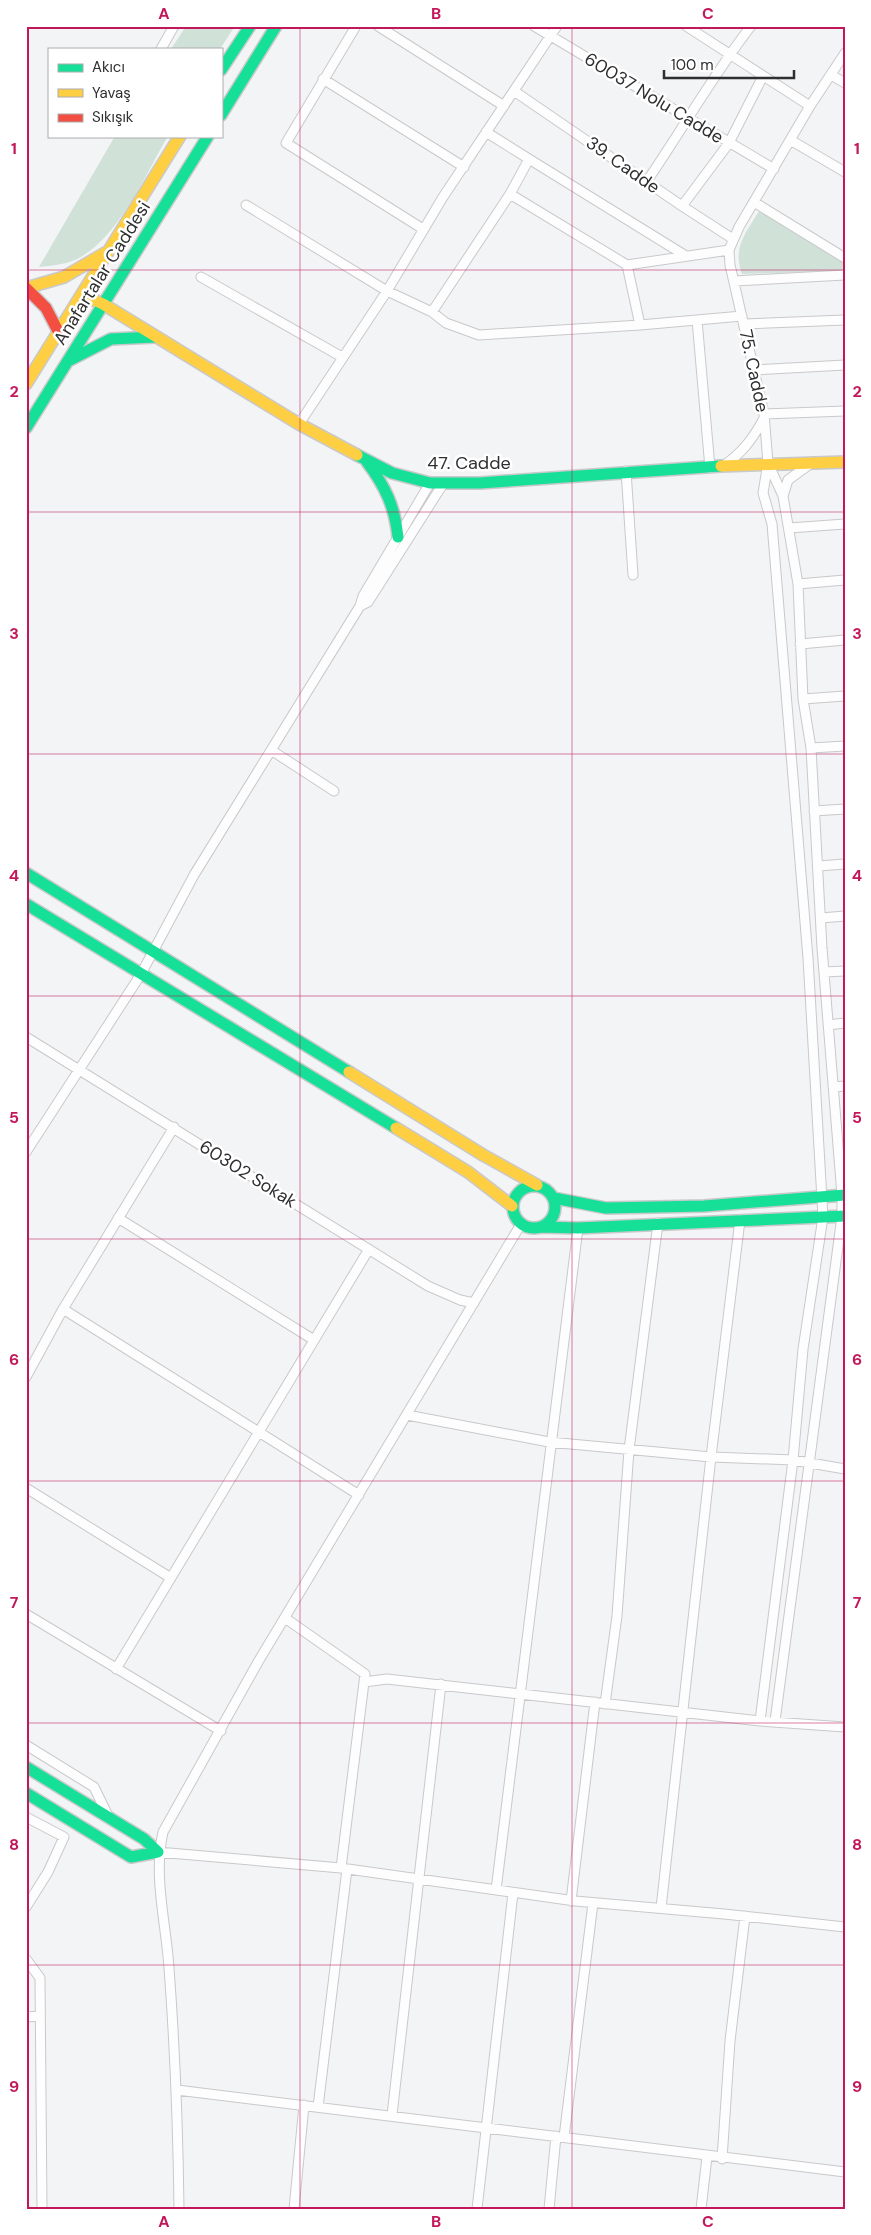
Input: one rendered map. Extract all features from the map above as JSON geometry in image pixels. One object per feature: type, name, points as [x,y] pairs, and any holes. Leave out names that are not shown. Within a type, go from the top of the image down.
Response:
[{"type":"main road","points":[[222,68],[250,26]]},
{"type":"main road","points":[[222,113],[276,26]]},
{"type":"main road","name":"Anafartalar Caddesi","points":[[26,384],[179,138]]},
{"type":"main road","name":"Anafartalar Caddesi","points":[[26,428],[207,138]]},
{"type":"main road","points":[[26,288],[64,277],[107,252]]},
{"type":"main road","points":[[26,288],[54,317],[59,333]]},
{"type":"main road","name":"47. Cadde","points":[[82,294],[103,304],[299,424],[392,473],[430,484],[480,483],[626,471],[768,463],[810,464],[845,462]]},
{"type":"main road","points":[[67,362],[111,339],[155,337]]},
{"type":"main road","points":[[364,458],[388,490],[397,513],[398,537]]},
{"type":"main road","points":[[26,873],[482,1154],[550,1192],[554,1198],[555,1213],[552,1219],[541,1227]]},
{"type":"main road","points":[[26,904],[468,1172],[512,1206]]},
{"type":"main road","points":[[537,1185],[523,1188],[514,1199],[512,1206],[516,1219],[527,1227],[578,1228],[844,1216]]},
{"type":"main road","points":[[554,1198],[606,1208],[704,1206],[844,1195]]},
{"type":"main road","points":[[26,1767],[144,1839],[158,1852]]},
{"type":"main road","points":[[26,1793],[131,1857],[158,1852]]},
{"type":"street","points":[[162,48],[174,26]]},
{"type":"street","points":[[356,26],[286,143],[423,229]]},
{"type":"street","points":[[378,26],[504,106]]},
{"type":"street","name":"60037 Nolu Cadde","points":[[534,26],[774,169]]},
{"type":"street","points":[[299,424],[387,291],[423,229],[556,26]]},
{"type":"street","points":[[686,26],[810,106]]},
{"type":"street","points":[[647,180],[689,120],[729,54],[751,26]]},
{"type":"street","points":[[510,194],[627,264],[730,250],[733,239],[792,141],[810,106],[845,53]]},
{"type":"street","points":[[832,75],[845,83]]},
{"type":"street","points":[[682,206],[728,143],[763,76]]},
{"type":"street","points":[[323,79],[464,167]]},
{"type":"street","name":"39. Cadde","points":[[514,91],[733,239]]},
{"type":"street","points":[[486,132],[686,256]]},
{"type":"street","points":[[792,141],[845,172]]},
{"type":"street","points":[[432,312],[510,194],[529,159]]},
{"type":"street","points":[[754,202],[845,258]]},
{"type":"street","points":[[246,205],[387,291],[432,312],[446,323],[479,335],[697,320],[845,320]]},
{"type":"street","name":"75. Cadde","points":[[730,250],[734,281],[764,416],[768,463]]},
{"type":"street","points":[[627,264],[640,325]]},
{"type":"street","points":[[734,281],[845,275]]},
{"type":"street","points":[[201,277],[342,357]]},
{"type":"street","points":[[697,320],[716,467],[735,458],[753,440],[764,416],[845,410]]},
{"type":"street","points":[[754,370],[845,365]]},
{"type":"street","points":[[768,463],[783,496],[798,584],[803,699],[810,748],[828,1025],[844,1195],[844,1216],[775,1721]]},
{"type":"street","points":[[760,1721],[793,1460],[804,1349],[822,1217],[802,891],[772,524],[764,493],[768,463]]},
{"type":"street","points":[[783,496],[788,480],[810,464]]},
{"type":"street","points":[[626,471],[632,575]]},
{"type":"street","points":[[26,1152],[141,974],[194,876],[360,606],[362,596],[430,484]]},
{"type":"street","points":[[360,606],[368,602],[443,484]]},
{"type":"street","points":[[789,528],[845,524]]},
{"type":"street","points":[[798,584],[845,580]]},
{"type":"street","points":[[800,644],[845,640]]},
{"type":"street","points":[[803,699],[845,696]]},
{"type":"street","points":[[810,748],[845,746]]},
{"type":"street","points":[[271,750],[334,791]]},
{"type":"street","points":[[814,811],[845,809]]},
{"type":"street","points":[[818,866],[845,864]]},
{"type":"street","points":[[821,918],[845,916]]},
{"type":"street","points":[[824,972],[845,971]]},
{"type":"street","points":[[828,1025],[845,1023]]},
{"type":"street","name":"60302 Sokak","points":[[26,1037],[428,1286],[460,1300],[474,1303]]},
{"type":"street","points":[[833,1087],[845,1086]]},
{"type":"street","points":[[26,1376],[63,1309],[174,1128]]},
{"type":"street","points":[[118,1218],[314,1340]]},
{"type":"street","points":[[661,1908],[711,1457],[740,1220]]},
{"type":"street","points":[[605,1704],[617,1616],[629,1450],[658,1223]]},
{"type":"street","points":[[179,2209],[177,2090],[168,1947],[160,1891],[158,1852],[163,1832],[285,1618],[521,1224]]},
{"type":"street","points":[[496,1890],[578,1228]]},
{"type":"street","points":[[116,1669],[370,1249]]},
{"type":"street","points":[[63,1309],[359,1495]]},
{"type":"street","points":[[408,1415],[550,1442],[711,1457],[793,1460],[845,1470]]},
{"type":"street","points":[[26,1488],[171,1578]]},
{"type":"street","points":[[26,1614],[220,1731]]},
{"type":"street","points":[[285,1618],[364,1674],[318,2107]]},
{"type":"street","points":[[364,1682],[387,1679],[442,1684],[760,1721],[845,1727]]},
{"type":"street","points":[[392,2115],[442,1684]]},
{"type":"street","points":[[571,1901],[595,1702]]},
{"type":"street","points":[[26,1745],[94,1786],[109,1818]]},
{"type":"street","points":[[26,1817],[64,1837],[48,1872],[26,1908]]},
{"type":"street","points":[[158,1852],[344,1868],[571,1901],[661,1908],[845,1927]]},
{"type":"street","points":[[477,2209],[514,1892]]},
{"type":"street","points":[[549,2209],[592,1903]]},
{"type":"street","points":[[722,2159],[730,2041],[745,1916]]},
{"type":"street","points":[[26,1959],[40,1978],[42,2209]]},
{"type":"street","points":[[26,2017],[40,2016]]},
{"type":"street","points":[[177,2090],[487,2127],[722,2159],[845,2172]]},
{"type":"street","points":[[294,2209],[304,2105]]},
{"type":"street","points":[[701,2209],[708,2157]]},
{"type":"shaded area","points":[[186,26],[235,26],[221,48],[172,48]]},
{"type":"shaded area","points":[[114,138],[167,138],[126,210],[99,244],[83,256],[66,263],[39,267]]},
{"type":"shaded area","points":[[759,211],[845,262],[845,271],[742,274],[739,264],[740,248],[745,233]]},
{"type":"traffic: fast","points":[[222,68],[250,26]]},
{"type":"traffic: fast","points":[[222,113],[276,26]]},
{"type":"traffic: fast","points":[[26,428],[207,138]]},
{"type":"traffic: fast","points":[[68,361],[111,339],[155,337]]},
{"type":"traffic: fast","points":[[357,455],[392,473],[430,483],[480,483],[721,466]]},
{"type":"traffic: fast","points":[[367,462],[379,480],[392,506],[398,537]]},
{"type":"traffic: fast","points":[[26,873],[349,1072]]},
{"type":"traffic: fast","points":[[26,904],[396,1128]]},
{"type":"traffic: fast","points":[[538,1186],[546,1189],[552,1195],[555,1207],[552,1219],[546,1225],[530,1228],[522,1225],[516,1219],[513,1203],[516,1195],[522,1189],[538,1186]]},
{"type":"traffic: fast","points":[[554,1198],[606,1208],[704,1206],[845,1195]]},
{"type":"traffic: fast","points":[[541,1227],[578,1228],[845,1216]]},
{"type":"traffic: fast","points":[[26,1767],[144,1839],[158,1852]]},
{"type":"traffic: fast","points":[[26,1793],[131,1857],[158,1852]]},
{"type":"traffic: slow","points":[[26,384],[179,138]]},
{"type":"traffic: slow","points":[[26,288],[64,277],[105,253]]},
{"type":"traffic: slow","points":[[82,295],[103,304],[299,424],[357,455]]},
{"type":"traffic: slow","points":[[721,466],[845,462]]},
{"type":"traffic: slow","points":[[349,1072],[483,1155],[537,1185]]},
{"type":"traffic: slow","points":[[396,1128],[468,1172],[512,1206]]},
{"type":"traffic: jam","points":[[26,288],[46,308],[59,333]]}]
